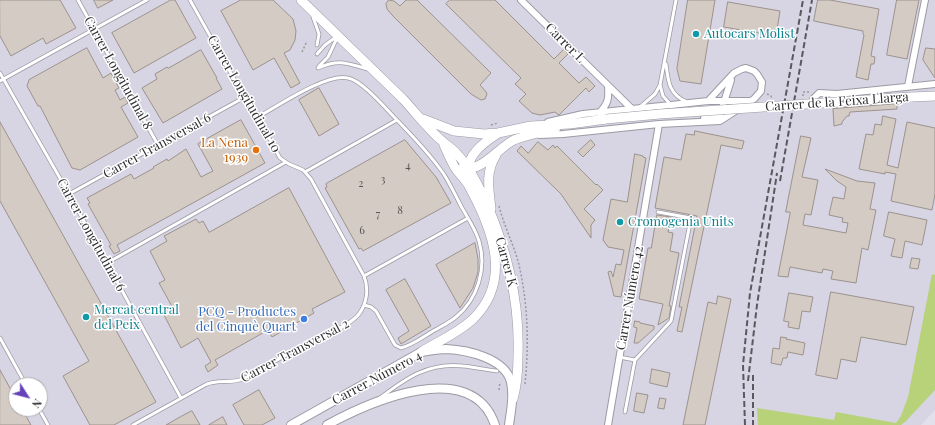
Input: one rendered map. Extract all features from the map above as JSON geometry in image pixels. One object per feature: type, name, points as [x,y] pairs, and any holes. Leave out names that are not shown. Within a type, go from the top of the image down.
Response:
[{"type":"main road","name":"Carrer K","points":[[301,0],[372,69],[442,141],[456,152],[497,217],[516,306],[519,336],[516,388],[513,399]]},
{"type":"main road","name":"Carrer de la Feixa Llarga","points":[[467,169],[477,167],[484,163],[501,148],[514,140],[603,116],[660,114],[935,96]]},
{"type":"main road","name":"Carrer de la Feixa Llarga","points":[[421,118],[454,131],[477,134],[498,133],[531,126],[570,124]]},
{"type":"main road","name":"Carrer de la Feixa Llarga","points":[[468,185],[467,169],[475,152],[479,147],[498,133]]},
{"type":"main road","name":"Carrer K","points":[[421,352],[473,320],[487,299],[494,281],[496,265],[495,250],[484,219],[468,185],[455,168],[442,141]]},
{"type":"main road","points":[[497,217],[488,185],[489,170],[493,160],[501,148]]},
{"type":"main road","points":[[450,156],[467,169]]},
{"type":"street","name":"Carrer L","points":[[521,0],[608,86],[634,109]]},
{"type":"street","points":[[908,86],[925,0]]},
{"type":"street","name":"Carrer de la Feixa Llarga","points":[[532,135],[563,134],[659,124],[720,121],[754,99],[761,91],[762,82],[754,71],[746,68],[738,71],[734,73],[731,79],[720,115],[708,118],[669,120],[659,124]]},
{"type":"street","points":[[708,101],[734,73]]},
{"type":"street","name":"Carrer de la Feixa Llarga","points":[[837,94],[935,84]]},
{"type":"street","points":[[603,116],[609,95],[608,86]]},
{"type":"street","name":"Carrer de la Feixa Llarga","points":[[531,126],[583,114],[603,116],[634,109],[708,101],[750,101]]},
{"type":"street","name":"Carrer Número 42","points":[[608,425],[659,124]]},
{"type":"street","name":"Carrer Número 4","points":[[291,425],[421,352],[446,349],[457,350],[490,359],[502,367],[509,377],[513,399],[509,425]]},
{"type":"street","name":"Carrer Número 4","points":[[327,425],[374,402],[421,390],[456,390],[470,394],[483,403],[492,416],[495,425]]},
{"type":"lane","name":"Carrer Longitudinal 8","points":[[78,0],[158,145]]},
{"type":"lane","points":[[2,80],[148,0]]},
{"type":"lane","name":"Carrer Longitudinal 10","points":[[190,0],[278,154],[286,162],[305,172],[311,179],[364,276],[367,291],[364,305]]},
{"type":"lane","points":[[634,109],[655,94],[660,85],[666,60],[676,0]]},
{"type":"lane","points":[[311,10],[318,28],[317,46]]},
{"type":"lane","points":[[317,54],[325,44],[338,36]]},
{"type":"lane","points":[[338,36],[328,57],[318,68],[330,63],[342,62],[372,69]]},
{"type":"lane","points":[[666,60],[667,76],[676,96],[691,103]]},
{"type":"lane","name":"Carrer Longitudinal 6","points":[[0,73],[2,80],[69,194],[181,398]]},
{"type":"lane","points":[[258,117],[317,84],[331,79],[343,78],[353,80],[363,87],[397,120],[439,167],[446,178],[476,232],[479,242],[482,262],[481,274],[475,294],[455,318],[401,348],[395,345],[376,311],[371,307],[364,305]]},
{"type":"lane","points":[[660,85],[663,96],[671,105]]},
{"type":"lane","name":"Carrer Transversal 6","points":[[69,194],[245,97]]},
{"type":"lane","points":[[305,172],[397,120]]},
{"type":"lane","points":[[107,263],[286,162]]},
{"type":"lane","points":[[625,412],[635,360],[671,321],[691,218],[658,212]]},
{"type":"lane","points":[[364,276],[468,218]]},
{"type":"lane","name":"Carrer Transversal 2","points":[[133,425],[210,382],[233,382],[244,380],[310,342],[324,337],[353,320],[359,314],[364,305]]},
{"type":"lane","points":[[0,340],[21,377]]},
{"type":"lane","points":[[620,357],[635,360]]},
{"type":"lane","points":[[374,402],[403,380],[427,370],[453,366],[497,371]]},
{"type":"path","points":[[302,52],[307,41]]},
{"type":"path","points":[[803,92],[804,98]]},
{"type":"path","points":[[497,217],[498,201]]},
{"type":"path","points":[[499,390],[500,382]]},
{"type":"shaded area","points":[[0,0],[935,0],[935,410],[921,425],[0,425]]},
{"type":"green space","points":[[932,274],[935,275],[935,390],[906,421],[901,425],[758,425],[757,408],[834,420],[836,412],[896,423],[901,416],[908,397]]},
{"type":"building","points":[[0,0],[60,0],[76,28],[46,44],[43,38],[11,56],[0,36]]},
{"type":"building","points":[[94,0],[113,0],[98,8]]},
{"type":"building","points":[[171,0],[175,0],[196,38],[134,73],[112,33]]},
{"type":"building","points":[[241,0],[273,0],[293,19],[296,31],[295,40],[290,50],[284,53],[300,83],[291,88],[274,58],[253,70],[221,11]]},
{"type":"building","points":[[389,0],[394,1],[400,6],[406,0],[417,0],[491,73],[480,85],[487,94],[485,99],[481,100],[471,94],[392,15],[387,9],[386,4]]},
{"type":"building","points":[[450,0],[495,0],[554,59],[564,49],[568,54],[559,63],[579,83],[586,77],[595,86],[589,92],[586,88],[559,115],[555,112],[540,115],[532,113],[519,101],[526,94],[515,84],[521,78],[446,4]]},
{"type":"building","name":"Autocars Molist","points":[[688,0],[715,0],[701,84],[680,81],[677,69]]},
{"type":"building","points":[[818,0],[830,0],[879,9],[871,56],[875,57],[874,64],[871,64],[868,80],[856,77],[864,35],[863,31],[814,21]]},
{"type":"building","points":[[897,0],[919,0],[907,59],[887,55]]},
{"type":"building","points":[[728,2],[780,11],[776,36],[724,27]]},
{"type":"building","points":[[87,48],[103,78],[111,73],[119,88],[115,90],[120,100],[125,97],[128,103],[121,107],[138,137],[80,170],[72,168],[40,106],[38,106],[27,86],[29,80]]},
{"type":"building","points":[[926,48],[935,49],[935,78],[923,60]]},
{"type":"building","points":[[201,50],[222,89],[163,123],[142,88],[157,79],[155,74]]},
{"type":"building","points":[[319,88],[339,124],[319,136],[299,100]]},
{"type":"building","points":[[897,104],[897,109],[850,112],[849,116],[847,116],[842,124],[834,126],[833,109]]},
{"type":"building","points":[[883,116],[896,119],[887,165],[898,168],[907,122],[935,128],[935,194],[932,210],[891,201],[896,174],[885,172],[885,174],[859,169],[866,134],[873,135],[875,124],[881,125]]},
{"type":"building","points":[[241,120],[265,163],[117,245],[120,251],[114,254],[109,246],[111,245],[88,204],[90,203],[87,198],[131,174],[134,179],[167,159],[168,161],[186,149],[201,177],[213,171],[198,144]]},
{"type":"building","name":"Mercat central del Peix","points":[[0,122],[156,402],[114,425],[90,425],[63,376],[89,361],[0,201]]},
{"type":"building","points":[[695,131],[744,141],[742,149],[721,145],[682,332],[677,331],[682,307],[679,307],[697,216],[655,208],[664,157],[681,160],[686,134],[694,135]]},
{"type":"building","points":[[801,136],[811,138],[802,177],[818,180],[811,215],[805,214],[803,225],[846,233],[848,223],[842,222],[843,218],[829,215],[833,197],[844,199],[846,187],[837,181],[825,169],[857,181],[875,183],[870,209],[876,210],[868,250],[862,248],[856,283],[831,279],[833,271],[823,269],[822,273],[790,267],[788,277],[778,276],[790,214],[790,212],[786,212]]},
{"type":"building","points":[[405,140],[436,177],[451,203],[363,251],[361,248],[359,249],[325,188],[327,187],[326,184]]},
{"type":"building","points":[[591,140],[595,145],[583,157],[578,152]]},
{"type":"building","points":[[538,142],[548,150],[553,145],[555,148],[557,146],[596,185],[597,184],[603,190],[584,209],[595,220],[591,225],[591,238],[561,194],[517,151],[521,146],[528,153]]},
{"type":"building","name":"Cromogenia Units","points":[[635,154],[646,158],[621,297],[614,296],[608,272],[611,271],[613,277],[616,264],[621,265],[624,250],[608,247],[603,240],[611,199],[627,202]]},
{"type":"building","points":[[289,188],[345,292],[312,309],[314,313],[272,337],[268,330],[215,360],[218,365],[208,372],[205,366],[211,362],[198,338],[181,348],[164,315],[174,310],[159,283],[165,280],[150,251],[167,241],[164,236],[196,219],[199,223],[203,221],[209,232]]},
{"type":"building","points":[[889,212],[927,220],[922,245],[905,241],[902,258],[891,256],[895,239],[884,236]]},
{"type":"building","points":[[657,215],[671,217],[668,232],[673,233],[670,251],[679,253],[669,306],[671,306],[669,318],[658,325],[663,304],[639,299],[648,248],[651,248]]},
{"type":"building","points":[[475,243],[478,259],[478,272],[473,288],[460,308],[436,265]]},
{"type":"building","points":[[912,258],[920,259],[918,269],[910,268]]},
{"type":"building","points":[[405,279],[431,326],[401,344],[398,338],[409,331],[386,290]]},
{"type":"building","points":[[831,292],[914,307],[906,345],[861,337],[856,362],[841,359],[837,379],[816,375]]},
{"type":"building","points":[[789,293],[813,297],[810,312],[802,311],[799,329],[788,327],[789,322],[784,321]]},
{"type":"building","points":[[718,296],[731,299],[705,425],[683,425],[708,302],[716,304]]},
{"type":"building","points":[[635,321],[654,326],[654,329],[638,343],[634,343],[637,328],[634,327]]},
{"type":"building","points":[[781,337],[805,343],[803,355],[788,352],[787,358],[783,358],[781,365],[771,363],[773,348],[779,349]]},
{"type":"building","points":[[652,369],[670,373],[667,387],[650,383]]},
{"type":"building","points":[[0,370],[8,384],[8,417],[26,417],[31,425],[0,425]]},
{"type":"building","points":[[259,390],[275,418],[262,425],[244,425],[233,405]]},
{"type":"building","points":[[637,393],[648,395],[644,413],[634,411]]},
{"type":"building","points":[[660,398],[666,399],[664,409],[658,408]]},
{"type":"building","points":[[192,411],[200,425],[166,425],[180,417]]},
{"type":"building","points":[[223,417],[227,425],[209,425]]},
{"type":"railway","points":[[745,425],[743,365],[750,293],[803,0]]},
{"type":"railway","points":[[780,181],[812,0]]},
{"type":"railway","points":[[748,381],[757,305],[777,173]]},
{"type":"railway","points":[[753,375],[753,425]]},
{"type":"place","name":"Autocars Molist","points":[[696,34]]},
{"type":"place","name":"La Nena 1939","points":[[256,150]]},
{"type":"place","name":"Cromogenia Units","points":[[620,222]]},
{"type":"place","name":"Mercat central del Peix","points":[[86,317]]},
{"type":"place","name":"PCQ - Productes del Cinquè Quart","points":[[304,319]]}]
